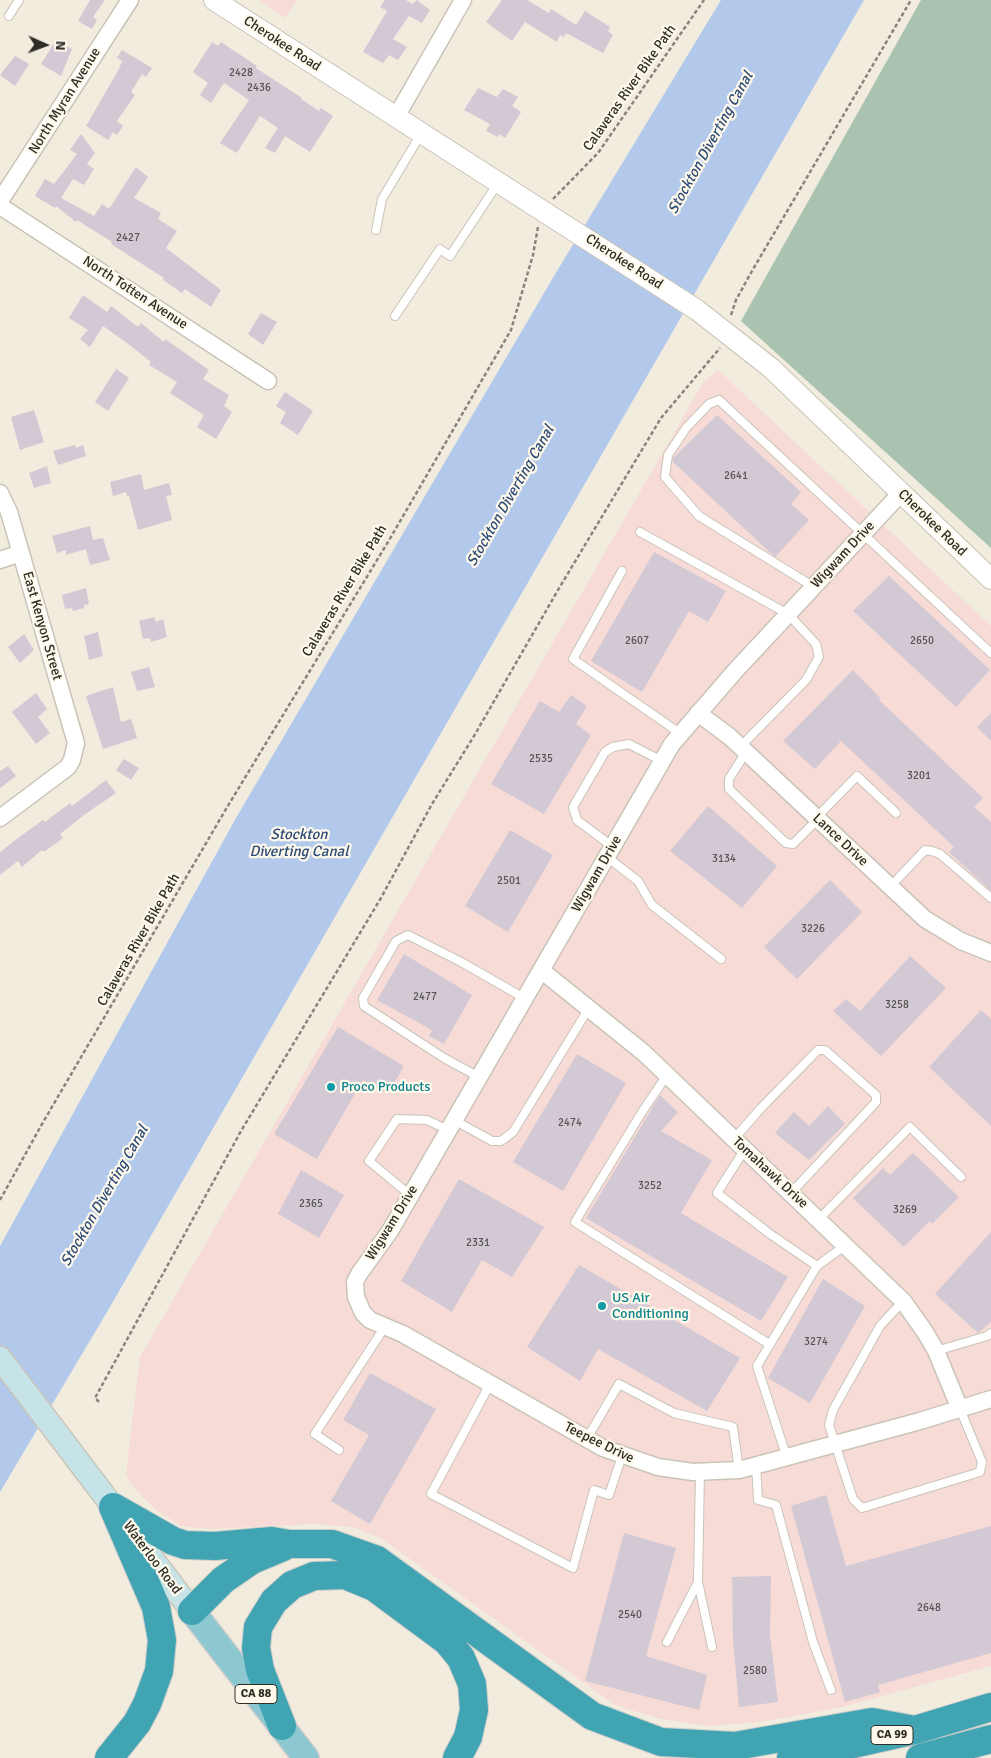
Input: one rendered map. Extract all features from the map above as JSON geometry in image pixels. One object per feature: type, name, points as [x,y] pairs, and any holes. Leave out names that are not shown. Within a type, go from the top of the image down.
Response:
[{"type":"highway","points":[[113,1507],[172,1540],[185,1545],[215,1546],[272,1541],[289,1544],[332,1544],[378,1560],[592,1716],[661,1742],[735,1746],[872,1722],[915,1730]]},
{"type":"highway","points":[[109,1758],[137,1723],[147,1704],[159,1671],[162,1640],[156,1607],[113,1507]]},
{"type":"highway","points":[[192,1610],[223,1580],[252,1560],[289,1544]]},
{"type":"highway","points":[[282,1726],[260,1670],[256,1648],[258,1627],[274,1601],[292,1585],[314,1576],[345,1575],[374,1587],[447,1641],[461,1658],[472,1684],[474,1710],[468,1738],[457,1758]]},
{"type":"highway","name":"CA 99","points":[[791,1758],[915,1730],[991,1707]]},
{"type":"highway","points":[[930,1756],[991,1739]]},
{"type":"main road","name":"Waterloo Road","points":[[0,1358],[306,1758]]},
{"type":"street","name":"North Myran Avenue","points":[[0,201],[130,0]]},
{"type":"street","name":"Cherokee Road","points":[[214,0],[421,134],[586,237],[697,310],[732,336],[771,368],[991,579]]},
{"type":"street","points":[[396,117],[463,0]]},
{"type":"street","name":"North Totten Avenue","points":[[0,206],[268,381]]},
{"type":"street","name":"East Kenyon Street","points":[[0,493],[9,512],[76,743],[72,760],[60,774],[0,818]]},
{"type":"street","name":"Wigwam Drive","points":[[356,1297],[355,1282],[359,1274],[375,1253],[410,1195],[662,761],[698,713],[901,493]]},
{"type":"street","points":[[0,560],[21,553]]},
{"type":"street","name":"Lance Drive","points":[[698,713],[743,750],[925,919],[961,941],[991,953]]},
{"type":"street","name":"Tomahawk Drive","points":[[540,970],[621,1033],[819,1219],[903,1301],[936,1351],[960,1409]]},
{"type":"street","name":"Teepee Drive","points":[[356,1297],[363,1313],[370,1320],[386,1326],[586,1440],[622,1456],[658,1467],[700,1472],[739,1470],[837,1444],[991,1399]]},
{"type":"lane","points":[[9,16],[19,0]]},
{"type":"lane","points":[[376,230],[382,199],[421,134]]},
{"type":"lane","points":[[395,316],[440,249],[450,256],[498,183]]},
{"type":"lane","points":[[814,587],[699,516],[665,477],[668,455],[686,428],[709,404],[718,400],[864,533],[991,653]]},
{"type":"lane","points":[[640,532],[788,614],[816,644],[819,657],[806,680],[743,750],[729,779],[729,789],[786,843],[793,844],[856,776],[896,813]]},
{"type":"lane","points":[[622,571],[573,659],[681,734]]},
{"type":"lane","points":[[662,761],[629,744],[613,747],[605,752],[572,807],[577,820],[638,881],[652,905],[721,959]]},
{"type":"lane","points":[[890,887],[925,850],[940,854],[991,898]]},
{"type":"lane","points":[[479,1077],[444,1058],[364,1006],[362,998],[396,941],[408,936],[463,963],[524,998]]},
{"type":"lane","points":[[410,1195],[370,1160],[398,1119],[427,1120],[451,1125],[492,1141],[502,1141],[513,1132],[589,1008]]},
{"type":"lane","points":[[791,1193],[876,1102],[876,1095],[825,1050],[818,1050],[761,1108],[740,1144],[717,1193],[770,1234],[817,1266]]},
{"type":"lane","points":[[667,1075],[642,1112],[575,1222],[769,1344]]},
{"type":"lane","points":[[819,1219],[910,1127],[962,1177]]},
{"type":"lane","points":[[787,1458],[757,1366],[817,1266],[846,1245]]},
{"type":"lane","points":[[903,1301],[880,1326],[833,1410],[829,1425],[837,1444],[853,1499],[862,1508],[980,1472],[982,1462],[960,1409]]},
{"type":"lane","points":[[340,1450],[315,1434],[386,1326]]},
{"type":"lane","points":[[936,1351],[987,1336],[991,1333]]},
{"type":"lane","points":[[490,1384],[431,1494],[573,1568],[594,1490],[609,1496],[622,1456]]},
{"type":"lane","points":[[586,1440],[619,1384],[674,1413],[733,1427],[739,1470]]},
{"type":"lane","points":[[756,1466],[758,1500],[776,1505],[813,1642],[832,1690]]},
{"type":"lane","points":[[700,1472],[698,1582],[712,1647]]},
{"type":"lane","points":[[667,1642],[698,1582]]},
{"type":"path","name":"Calaveras River Bike Path","points":[[0,1200],[42,1124],[226,809],[393,534],[511,330],[533,255],[542,211],[598,153],[704,0]]},
{"type":"path","points":[[99,1402],[95,1398],[241,1132],[376,906],[432,804],[474,736],[558,590],[661,418],[732,336],[730,320],[736,300],[911,0]]},
{"type":"shaded area","points":[[259,0],[297,0],[285,18]]},
{"type":"shaded area","points":[[718,370],[991,626],[991,1666],[838,1708],[760,1722],[708,1726],[661,1719],[615,1705],[382,1539],[354,1527],[313,1524],[210,1529],[181,1526],[156,1510],[131,1484],[126,1474],[140,1357],[703,383]]},
{"type":"green space","points":[[921,0],[991,0],[991,548],[741,321]]},
{"type":"water","name":"Stockton Diverting Canal","points":[[721,0],[864,0],[107,1312],[0,1492],[0,1246],[236,818],[554,276]]},
{"type":"building","points":[[90,0],[105,0],[93,17],[97,20],[92,29],[78,21]]},
{"type":"building","points":[[385,0],[406,0],[412,4],[417,0],[430,10],[422,23],[409,16],[393,39],[407,47],[398,60],[389,55],[383,63],[363,52],[387,11],[380,7]]},
{"type":"building","points":[[502,0],[527,0],[549,13],[551,9],[576,25],[585,11],[610,27],[608,31],[613,35],[603,53],[566,33],[564,37],[560,35],[557,42],[525,22],[512,41],[486,22]]},
{"type":"building","points":[[56,40],[72,49],[61,76],[41,64]]},
{"type":"building","points":[[212,42],[218,46],[221,42],[319,111],[321,108],[333,116],[310,152],[285,136],[275,153],[265,148],[278,128],[260,116],[237,153],[220,143],[249,100],[224,83],[211,103],[200,95],[208,83],[193,72]]},
{"type":"building","points":[[122,50],[152,68],[146,77],[142,74],[131,92],[135,95],[117,121],[123,126],[117,135],[113,132],[108,140],[86,126],[119,69],[122,61],[117,58]]},
{"type":"building","points":[[15,56],[29,64],[15,86],[0,75]]},
{"type":"building","points":[[478,88],[497,97],[503,89],[518,97],[512,106],[521,112],[505,138],[500,134],[498,137],[486,131],[490,124],[464,110]]},
{"type":"building","points":[[81,134],[95,153],[87,164],[94,169],[84,185],[73,179],[61,198],[94,216],[102,204],[109,209],[136,167],[148,177],[134,198],[161,213],[158,219],[177,231],[166,248],[221,290],[211,307],[185,289],[182,293],[163,280],[164,278],[111,244],[112,242],[77,220],[76,222],[56,206],[55,208],[35,196],[45,179],[54,184],[77,154],[70,150]]},
{"type":"building","points":[[83,295],[107,312],[111,306],[138,327],[141,323],[164,342],[165,339],[209,370],[203,379],[229,395],[224,406],[232,412],[216,439],[197,427],[204,415],[170,393],[177,382],[149,365],[151,362],[127,343],[103,326],[90,347],[80,339],[88,330],[69,318]]},
{"type":"building","points":[[261,313],[277,322],[263,345],[248,334]]},
{"type":"building","points":[[116,369],[129,378],[108,411],[95,402]]},
{"type":"building","points":[[285,392],[313,411],[298,435],[280,423],[286,412],[276,406]]},
{"type":"building","points":[[34,410],[44,442],[20,450],[11,417]]},
{"type":"building","points":[[717,415],[801,492],[791,504],[809,520],[775,557],[673,462],[673,458]]},
{"type":"building","points":[[75,445],[76,448],[83,445],[86,456],[58,465],[53,451]]},
{"type":"building","points":[[47,466],[51,483],[34,488],[29,473]]},
{"type":"building","points":[[141,474],[144,490],[169,483],[172,495],[166,496],[172,520],[138,530],[129,496],[127,496],[126,492],[113,496],[110,482]]},
{"type":"building","points":[[90,526],[93,540],[103,538],[110,560],[90,565],[86,549],[66,555],[66,550],[57,553],[52,536]]},
{"type":"building","points":[[654,552],[726,591],[708,622],[689,611],[642,692],[591,661]]},
{"type":"building","points":[[889,576],[990,670],[956,707],[853,611]]},
{"type":"building","points":[[86,588],[89,604],[84,605],[84,608],[73,611],[72,608],[65,609],[62,595]]},
{"type":"building","points":[[154,617],[156,622],[163,619],[167,637],[151,642],[150,638],[143,639],[139,621]]},
{"type":"building","points":[[98,632],[103,656],[89,660],[84,636]]},
{"type":"building","points":[[24,634],[34,650],[20,663],[8,647]]},
{"type":"building","points":[[149,667],[155,687],[137,691],[131,672]]},
{"type":"building","points":[[853,670],[881,699],[879,700],[983,798],[974,807],[991,822],[991,891],[949,852],[954,847],[841,741],[815,769],[783,741]]},
{"type":"building","points":[[113,687],[121,722],[131,719],[137,738],[103,749],[86,696]]},
{"type":"building","points":[[36,693],[47,709],[38,717],[50,733],[36,744],[12,712]]},
{"type":"building","points":[[571,695],[587,706],[576,724],[591,735],[544,814],[491,784],[540,701],[559,712]]},
{"type":"building","points":[[991,713],[991,741],[977,727]]},
{"type":"building","points":[[124,759],[139,768],[131,780],[116,770]]},
{"type":"building","points":[[8,766],[16,776],[0,788],[0,771]]},
{"type":"building","points":[[106,780],[116,793],[60,834],[63,838],[44,852],[42,850],[22,867],[18,861],[0,875],[0,852],[43,820],[45,822],[70,803],[72,806]]},
{"type":"building","points":[[708,806],[777,866],[742,908],[670,851]]},
{"type":"building","points":[[510,830],[553,855],[508,932],[465,906]]},
{"type":"building","points":[[830,880],[862,912],[797,979],[764,947]]},
{"type":"building","points":[[404,954],[472,995],[444,1044],[429,1036],[432,1030],[377,1000]]},
{"type":"building","points":[[910,956],[946,988],[881,1056],[833,1011],[846,999],[860,1011]]},
{"type":"building","points":[[981,1010],[991,1019],[991,1126],[929,1067]]},
{"type":"building","name":"Proco Products","points":[[338,1027],[404,1066],[388,1094],[363,1080],[317,1159],[274,1134]]},
{"type":"building","points":[[577,1054],[626,1083],[563,1191],[513,1162]]},
{"type":"building","points":[[660,1095],[678,1112],[661,1131],[712,1160],[681,1213],[788,1277],[761,1321],[586,1218]]},
{"type":"building","points":[[828,1106],[845,1124],[809,1160],[775,1133],[794,1112],[809,1126]]},
{"type":"building","points":[[913,1153],[959,1197],[932,1224],[930,1221],[904,1247],[853,1198],[883,1168],[890,1175]]},
{"type":"building","points":[[301,1170],[344,1195],[319,1238],[278,1214]]},
{"type":"building","points":[[459,1179],[544,1227],[512,1277],[482,1260],[452,1312],[401,1281]]},
{"type":"building","points":[[991,1232],[991,1322],[978,1333],[935,1294]]},
{"type":"building","name":"US Air Conditioning","points":[[579,1265],[740,1358],[707,1411],[598,1349],[580,1381],[527,1347]]},
{"type":"building","points":[[823,1279],[865,1306],[810,1403],[768,1378]]},
{"type":"building","points":[[370,1373],[436,1409],[370,1524],[331,1501],[369,1435],[343,1420]]},
{"type":"building","points":[[826,1495],[846,1566],[991,1526],[991,1653],[878,1685],[880,1692],[845,1702],[791,1506]]},
{"type":"building","points":[[624,1533],[676,1548],[646,1656],[707,1675],[699,1710],[585,1681]]},
{"type":"building","points":[[771,1576],[770,1635],[778,1702],[739,1707],[733,1640],[732,1577]]},
{"type":"place","name":"Proco Products","points":[[331,1087]]},
{"type":"place","name":"US Air Conditioning","points":[[602,1306]]}]
